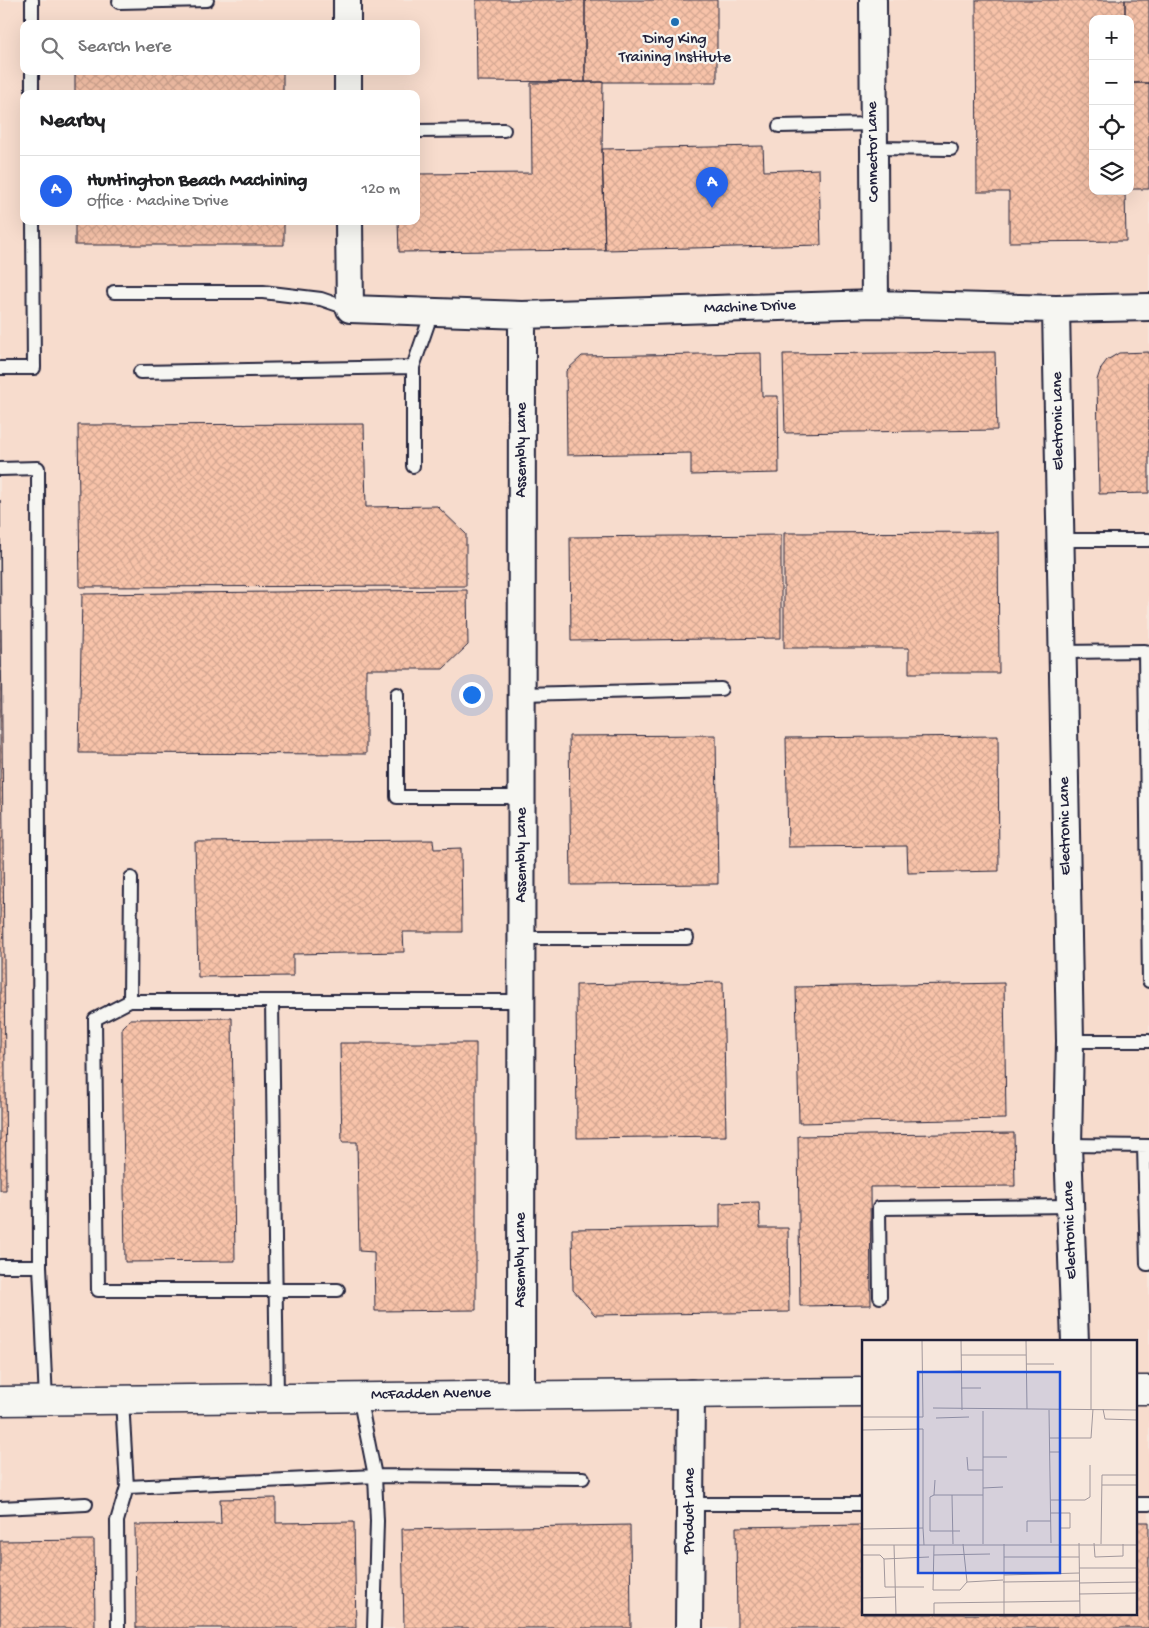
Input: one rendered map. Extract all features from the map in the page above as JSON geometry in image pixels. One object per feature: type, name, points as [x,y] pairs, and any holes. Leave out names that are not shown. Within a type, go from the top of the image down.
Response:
[{"type":"street","points":[[347,0],[347,20]]},
{"type":"street","name":"Connector Lane","points":[[873,0],[875,304]]},
{"type":"street","points":[[348,75],[348,90]]},
{"type":"street","points":[[349,225],[350,309]]},
{"type":"street","name":"Machine Drive","points":[[350,309],[522,315],[875,304],[1056,309],[1149,307]]},
{"type":"street","name":"Electronic Lane","points":[[1056,309],[1070,1041],[1068,1145],[1075,1340]]},
{"type":"street","name":"Assembly Lane","points":[[521,1394],[522,315]]},
{"type":"street","points":[[1136,1390],[1149,1390]]},
{"type":"street","name":"McFadden Avenue","points":[[0,1401],[521,1394],[862,1392]]},
{"type":"street","name":"Product Lane","points":[[689,1628],[691,1393]]},
{"type":"lane","points":[[32,0],[32,20]]},
{"type":"lane","points":[[119,2],[207,0]]},
{"type":"lane","points":[[32,75],[32,90]]},
{"type":"lane","points":[[779,126],[874,136],[951,149]]},
{"type":"lane","points":[[420,131],[504,130]]},
{"type":"lane","points":[[0,368],[34,368],[33,225]]},
{"type":"lane","points":[[114,292],[263,292],[321,299],[350,309]]},
{"type":"lane","points":[[413,466],[413,366],[432,312]]},
{"type":"lane","points":[[140,372],[413,366]]},
{"type":"lane","points":[[0,469],[38,468],[40,1266],[46,1401]]},
{"type":"lane","points":[[1061,540],[1149,540]]},
{"type":"lane","points":[[1063,652],[1145,651],[1149,981]]},
{"type":"lane","points":[[522,694],[721,689]]},
{"type":"lane","points":[[396,694],[397,797],[522,796]]},
{"type":"lane","points":[[130,878],[130,1001]]},
{"type":"lane","points":[[522,938],[686,938]]},
{"type":"lane","points":[[338,1290],[98,1290],[96,1019],[130,1001],[522,1001]]},
{"type":"lane","points":[[272,1001],[276,1398]]},
{"type":"lane","points":[[1070,1041],[1149,1041]]},
{"type":"lane","points":[[1068,1145],[1146,1146],[1147,1264],[1149,1264]]},
{"type":"lane","points":[[880,1297],[879,1208],[1070,1206]]},
{"type":"lane","points":[[0,1266],[40,1266]]},
{"type":"lane","points":[[359,1396],[375,1476],[377,1521],[374,1628]]},
{"type":"lane","points":[[118,1628],[116,1521],[127,1487],[122,1400]]},
{"type":"lane","points":[[127,1487],[375,1476],[583,1478]]},
{"type":"lane","points":[[0,1508],[86,1504]]},
{"type":"lane","points":[[690,1504],[862,1504]]},
{"type":"lane","points":[[1136,1504],[1149,1504]]},
{"type":"shaded area","points":[[0,0],[1149,0],[1149,1628],[0,1628]]},
{"type":"building","points":[[476,0],[585,0],[585,82],[477,81]]},
{"type":"building","points":[[585,0],[717,0],[717,82],[585,82]]},
{"type":"building","points":[[976,0],[1125,0],[1125,15],[1089,15],[1089,195],[1125,195],[1126,241],[1009,242],[1009,192],[977,192]]},
{"type":"building","points":[[1125,0],[1149,0],[1149,83],[1134,83],[1134,15],[1125,15]]},
{"type":"building","points":[[75,75],[283,75],[283,90],[75,90]]},
{"type":"building","points":[[603,82],[602,149],[605,250],[399,252],[398,225],[420,225],[420,174],[532,173],[531,83]]},
{"type":"building","points":[[1134,83],[1149,83],[1149,189],[1134,189]]},
{"type":"building","points":[[763,146],[764,171],[819,169],[821,245],[605,250],[602,149]]},
{"type":"building","points":[[75,225],[284,225],[284,245],[75,245]]},
{"type":"building","points":[[995,352],[997,430],[785,433],[783,354]]},
{"type":"building","points":[[1149,352],[1149,493],[1099,494],[1097,380],[1101,368],[1107,360],[1119,353]]},
{"type":"building","points":[[761,353],[762,396],[778,396],[779,473],[691,475],[691,453],[567,455],[566,371],[582,356]]},
{"type":"building","points":[[364,424],[366,507],[437,506],[466,534],[466,586],[80,587],[78,425]]},
{"type":"building","points":[[0,500],[6,1190],[0,1190]]},
{"type":"building","points":[[998,532],[999,673],[909,673],[909,648],[784,648],[784,533]]},
{"type":"building","points":[[781,535],[781,638],[571,641],[570,537]]},
{"type":"building","points":[[467,590],[468,645],[443,669],[366,669],[366,754],[79,753],[82,594]]},
{"type":"building","points":[[716,735],[718,884],[571,885],[569,736]]},
{"type":"building","points":[[998,736],[999,871],[908,873],[907,846],[788,847],[786,738]]},
{"type":"building","points":[[433,840],[434,849],[461,848],[462,932],[403,932],[404,952],[293,954],[293,976],[198,977],[195,842]]},
{"type":"building","points":[[723,982],[726,1136],[577,1138],[576,985]]},
{"type":"building","points":[[1004,983],[1006,1119],[799,1123],[796,987]]},
{"type":"building","points":[[232,1018],[235,1261],[125,1262],[122,1027],[130,1019]]},
{"type":"building","points":[[340,1043],[476,1043],[476,1310],[375,1311],[374,1252],[359,1251],[357,1142],[342,1142]]},
{"type":"building","points":[[1014,1133],[1015,1186],[870,1187],[871,1305],[800,1306],[798,1136]]},
{"type":"building","points":[[759,1202],[760,1228],[788,1228],[789,1312],[595,1315],[573,1290],[572,1229],[720,1227],[720,1203]]},
{"type":"building","points":[[276,1498],[276,1523],[354,1522],[356,1628],[136,1628],[135,1525],[221,1524],[220,1499]]},
{"type":"building","points":[[1136,1522],[1149,1522],[1149,1628],[737,1628],[736,1527],[862,1525],[862,1616],[1136,1616]]},
{"type":"building","points":[[630,1525],[631,1628],[404,1628],[402,1529]]},
{"type":"building","points":[[94,1540],[95,1628],[0,1628],[0,1541]]},
{"type":"place","name":"Ding King Training Institute","points":[[675,22]]},
{"type":"place","name":"Huntington Beach Machining","points":[[712,208]]}]
